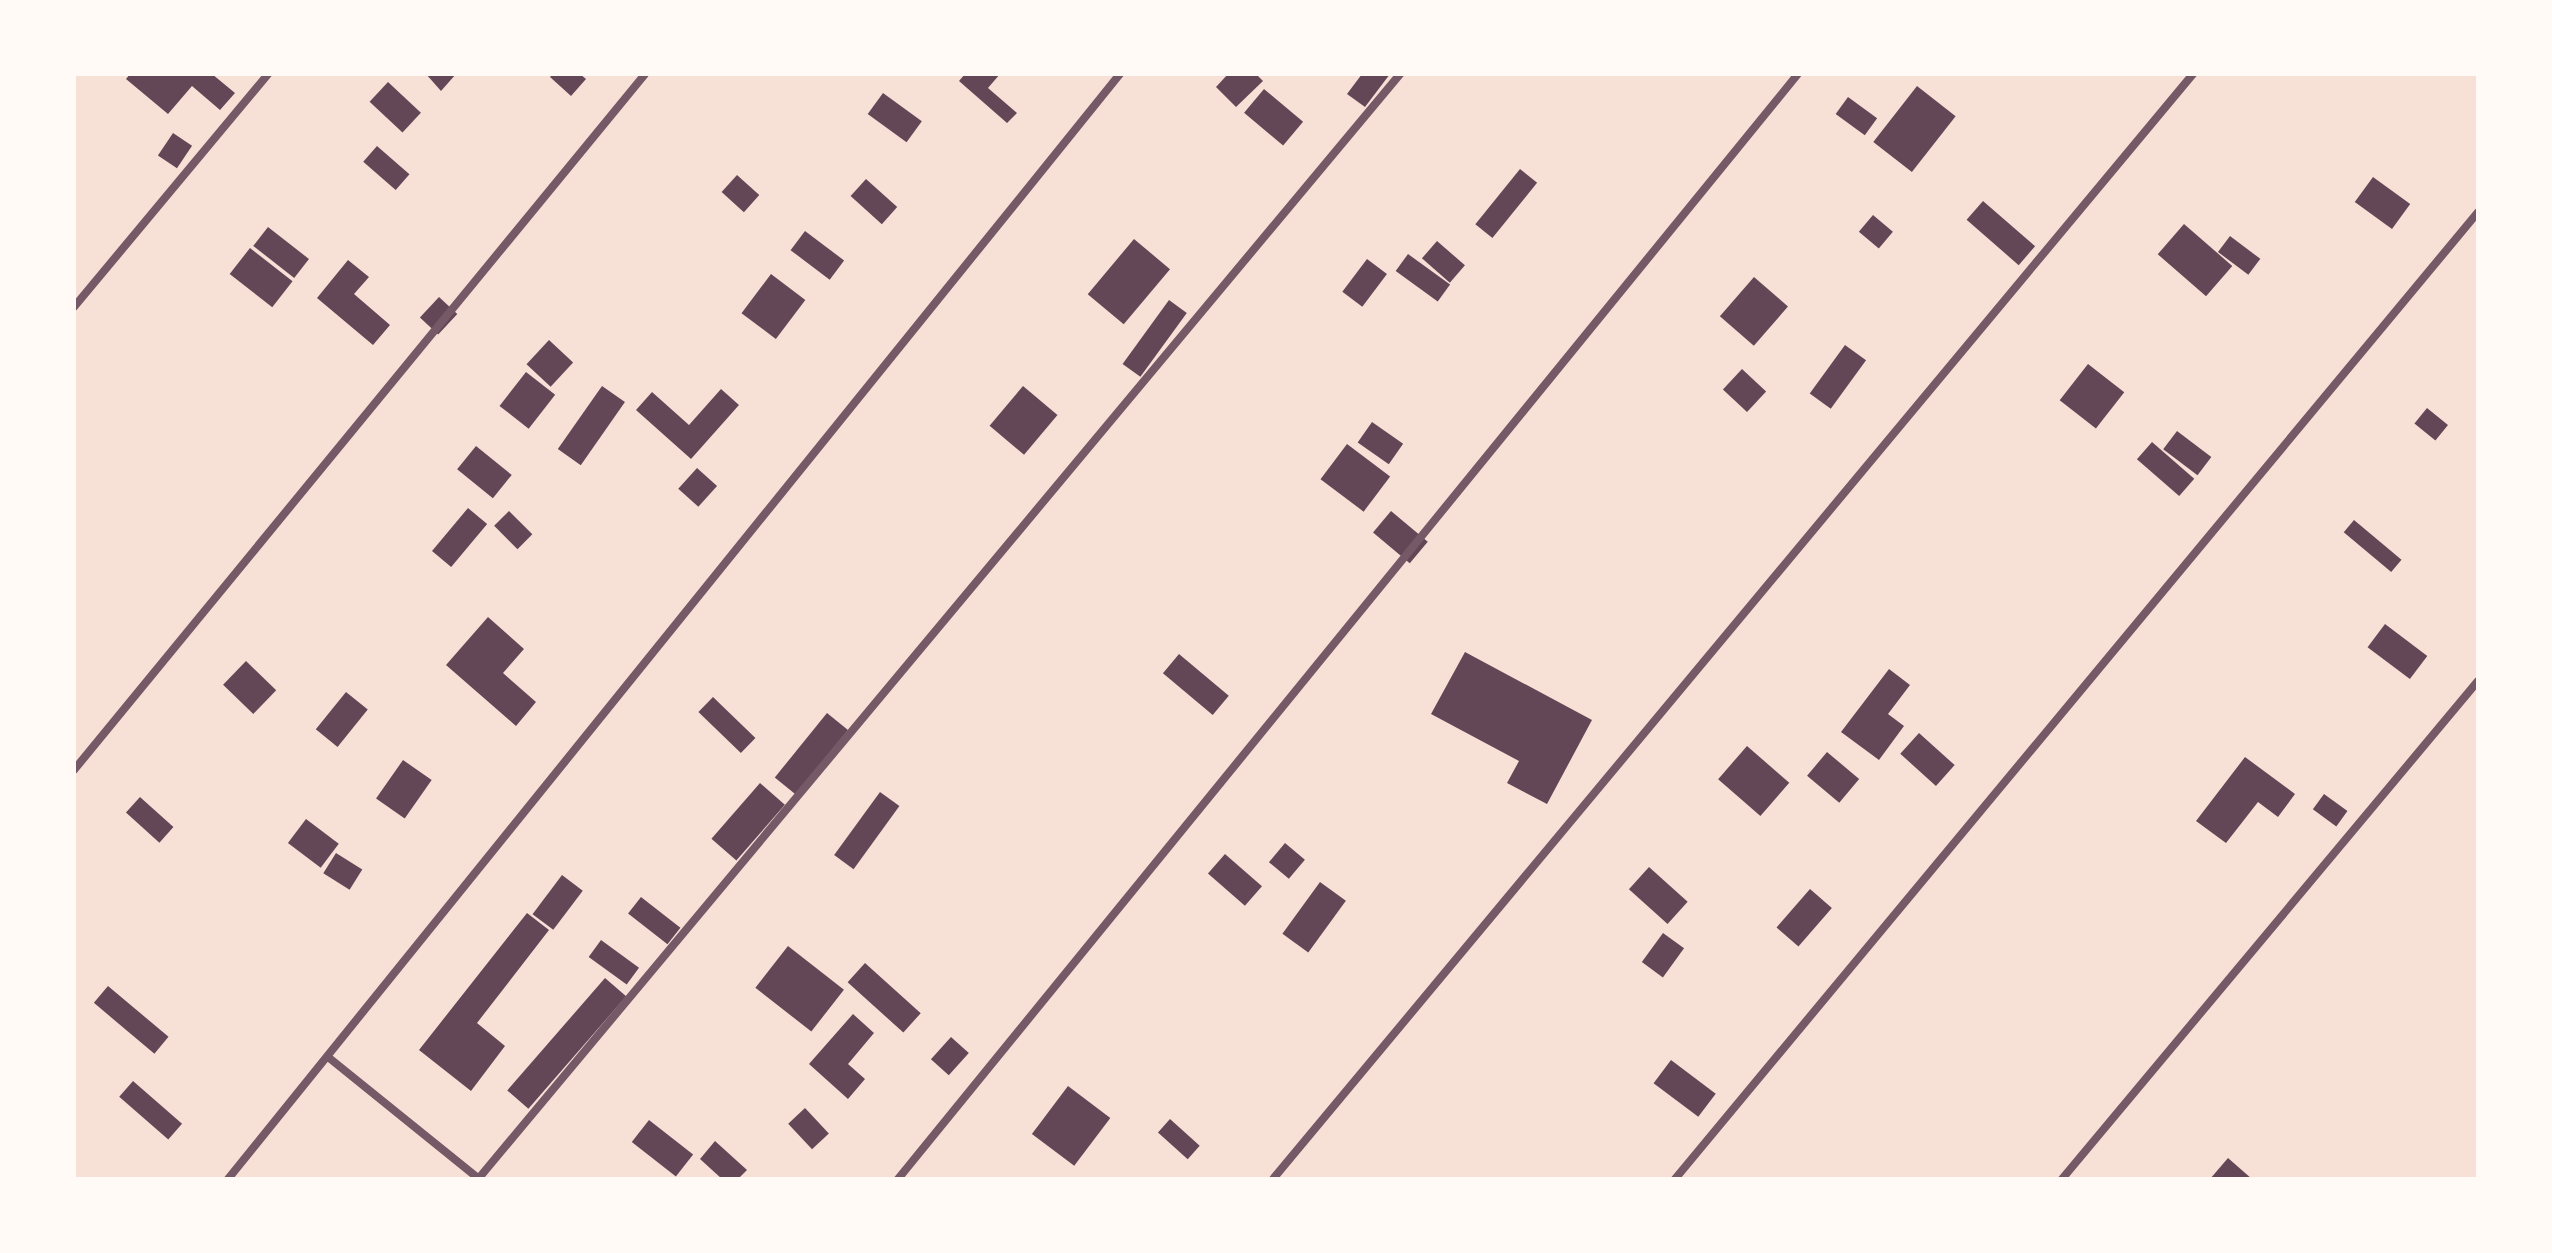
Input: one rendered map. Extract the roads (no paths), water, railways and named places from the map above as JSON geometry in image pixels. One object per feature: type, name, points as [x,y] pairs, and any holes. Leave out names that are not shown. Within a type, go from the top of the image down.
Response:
[{"type":"street","points":[[74,307],[268,74]]},
{"type":"street","points":[[74,770],[645,74]]},
{"type":"street","points":[[228,1179],[1120,74]]},
{"type":"street","points":[[328,1057],[479,1179],[1400,74]]},
{"type":"street","points":[[898,1179],[1798,74]]},
{"type":"street","points":[[1273,1179],[2193,74]]},
{"type":"street","points":[[1675,1179],[2478,212]]},
{"type":"street","points":[[2062,1179],[2478,681]]}]
